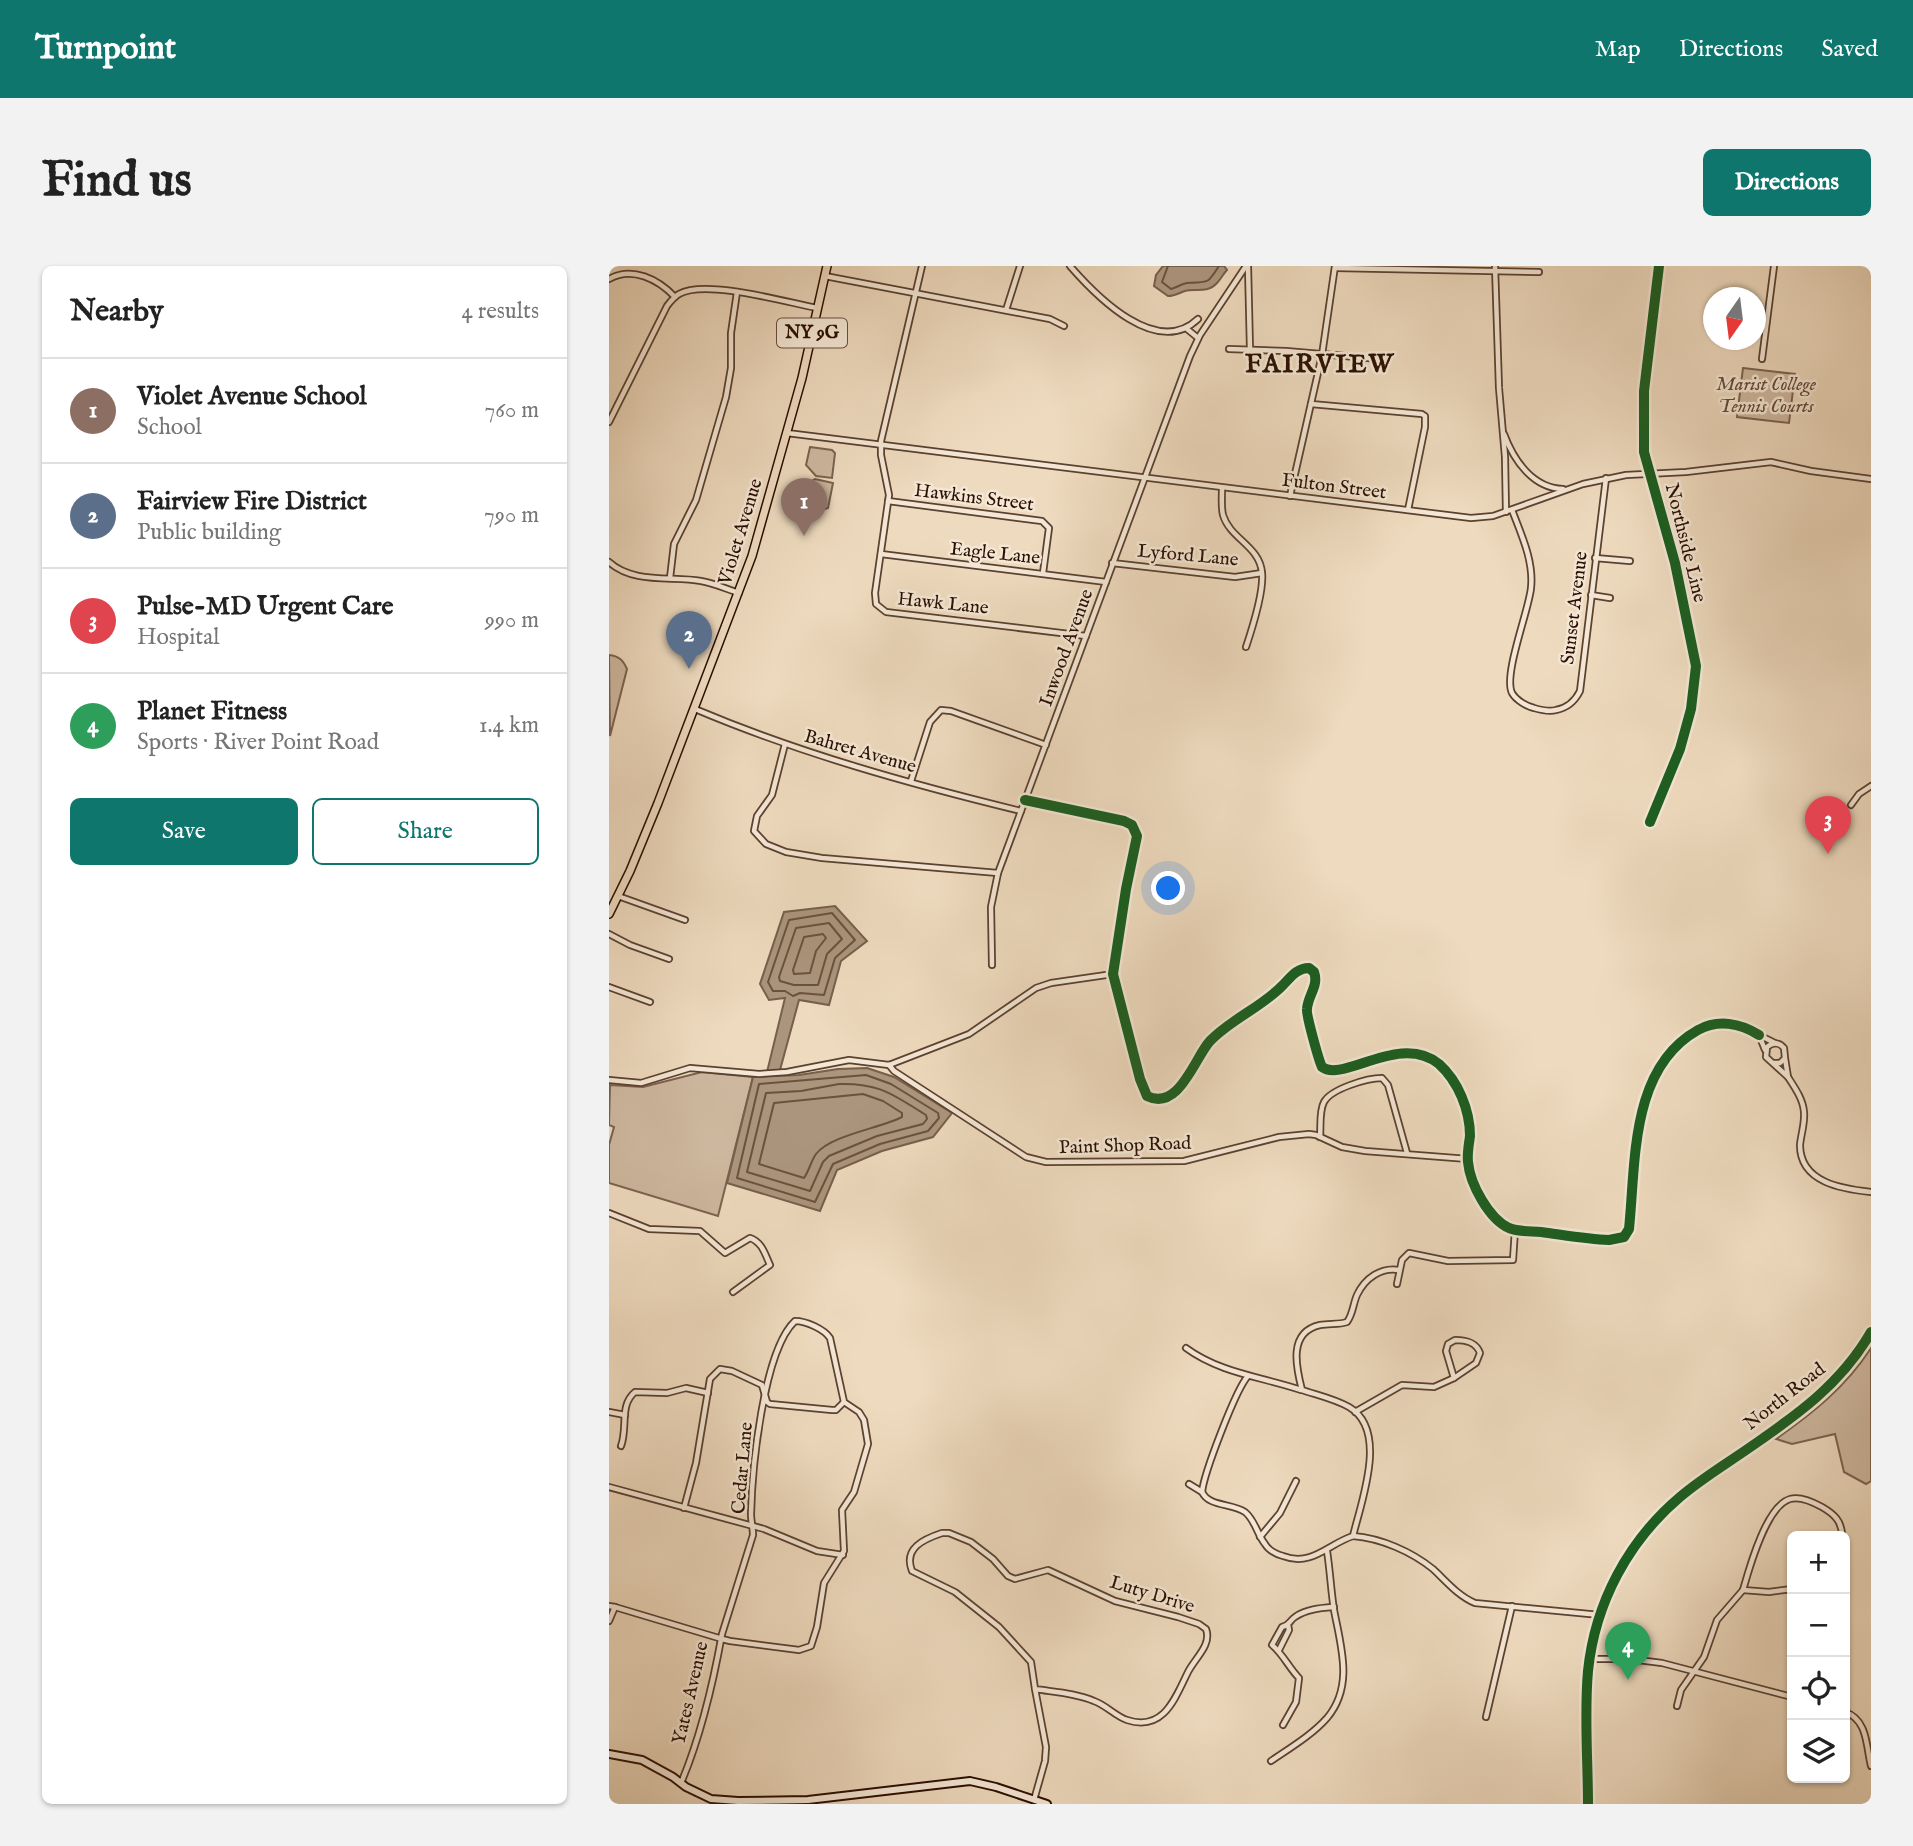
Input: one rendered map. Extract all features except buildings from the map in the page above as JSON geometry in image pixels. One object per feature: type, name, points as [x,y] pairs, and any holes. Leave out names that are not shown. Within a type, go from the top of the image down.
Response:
[{"type":"highway","name":"North Road","points":[[1588,1804],[1589,1659],[1599,1615],[1624,1562],[1653,1522],[1683,1494],[1821,1395],[1849,1366],[1871,1332]]},
{"type":"main road","name":"Violet Avenue","points":[[609,914],[644,838],[752,556],[787,433],[827,266]]},
{"type":"street","points":[[881,444],[922,266]]},
{"type":"street","points":[[1006,310],[1020,266]]},
{"type":"street","points":[[1070,266],[1083,281],[1131,321],[1142,326],[1181,331],[1198,319]]},
{"type":"street","points":[[1247,266],[1250,349]]},
{"type":"street","name":"Inwood Avenue","points":[[992,965],[991,907],[998,873],[1195,345],[1247,266]]},
{"type":"street","points":[[1762,359],[1774,266]]},
{"type":"street","points":[[1290,496],[1322,355],[1335,267],[1539,272]]},
{"type":"street","points":[[609,279],[627,268],[636,270],[666,287],[675,297]]},
{"type":"street","points":[[1495,269],[1506,512]]},
{"type":"street","points":[[825,275],[1050,319],[1064,326]]},
{"type":"street","points":[[609,422],[667,306],[679,294],[701,288],[737,292],[818,309]]},
{"type":"street","points":[[670,578],[674,544],[699,491],[727,390],[737,292]]},
{"type":"street","points":[[1187,328],[1198,338]]},
{"type":"street","points":[[1230,349],[1379,359]]},
{"type":"street","points":[[1311,404],[1422,414],[1425,417],[1408,510]]},
{"type":"street","points":[[609,407],[615,410]]},
{"type":"street","points":[[1501,420],[1513,453],[1529,475],[1549,487],[1574,487]]},
{"type":"street","name":"Fulton Street","points":[[787,433],[1477,518],[1506,512],[1606,478],[1765,462],[1871,479]]},
{"type":"street","name":"Hawk Lane","points":[[881,444],[888,482],[875,599],[881,610],[1086,636]]},
{"type":"street","name":"Sunset Avenue","points":[[1512,510],[1527,550],[1531,589],[1511,676],[1511,690],[1522,702],[1538,709],[1556,710],[1576,699],[1580,691],[1606,478]]},
{"type":"street","points":[[1222,488],[1223,516],[1231,529],[1252,548],[1262,573],[1258,604],[1247,647]]},
{"type":"street","name":"Hawkins Street","points":[[888,501],[1042,521],[1049,528],[1042,573]]},
{"type":"street","name":"Eagle Lane","points":[[881,554],[1105,582]]},
{"type":"street","points":[[1595,558],[1630,561]]},
{"type":"street","points":[[609,562],[625,573],[709,583],[739,593]]},
{"type":"street","name":"Lyford Lane","points":[[1112,563],[1235,577],[1262,573]]},
{"type":"street","points":[[1591,596],[1610,598]]},
{"type":"street","name":"Bahret Avenue","points":[[695,709],[785,744],[911,782],[1021,811]]},
{"type":"street","points":[[911,782],[930,722],[941,710],[951,711],[1046,745]]},
{"type":"street","points":[[785,744],[772,795],[755,822],[754,831],[766,844],[786,852],[822,858],[998,873]]},
{"type":"street","points":[[1851,805],[1859,794],[1871,786]]},
{"type":"street","points":[[1025,800],[1124,821],[1136,830],[1113,974],[1141,1084],[1147,1097],[1156,1099],[1170,1094],[1184,1083],[1213,1039],[1262,1004],[1299,970],[1312,970],[1316,981],[1307,1004],[1307,1013],[1322,1067],[1336,1071],[1375,1058],[1404,1054],[1419,1055],[1434,1061],[1451,1079],[1462,1099],[1469,1129],[1468,1159],[1474,1182],[1499,1222],[1515,1230],[1609,1240],[1624,1237],[1629,1228],[1642,1114],[1649,1088],[1662,1063],[1689,1035],[1715,1023],[1736,1025],[1784,1048],[1788,1077]]},
{"type":"street","points":[[618,896],[685,920]]},
{"type":"street","points":[[609,934],[669,959]]},
{"type":"street","points":[[609,1080],[641,1083],[689,1068],[759,1074],[787,1072],[849,1060],[889,1065],[969,1034],[1036,988],[1051,983],[1113,974]]},
{"type":"street","points":[[609,987],[650,1002]]},
{"type":"street","points":[[1759,1035],[1766,1057],[1788,1077],[1804,1111],[1800,1146],[1807,1167],[1820,1180],[1829,1184],[1871,1192]]},
{"type":"street","points":[[1765,1051],[1769,1045],[1776,1043]]},
{"type":"street","points":[[1773,1063],[1780,1063],[1785,1058]]},
{"type":"street","name":"Paint Shop Road","points":[[889,1065],[894,1071],[1026,1157],[1046,1162],[1184,1161],[1285,1136],[1309,1134],[1347,1148],[1468,1159]]},
{"type":"street","points":[[1320,1137],[1323,1107],[1328,1098],[1363,1080],[1382,1078],[1388,1085],[1408,1153]]},
{"type":"street","points":[[609,1213],[649,1229],[700,1231],[725,1253],[750,1238],[756,1240],[770,1265],[733,1292]]},
{"type":"street","points":[[1397,1283],[1404,1256],[1411,1252],[1448,1261],[1513,1260],[1515,1230]]},
{"type":"street","points":[[1302,1390],[1295,1365],[1299,1340],[1306,1332],[1320,1325],[1347,1322],[1358,1294],[1378,1271],[1399,1270]]},
{"type":"street","name":"Cedar Lane","points":[[722,1639],[753,1535],[752,1488],[765,1392],[779,1349],[789,1328],[798,1321],[825,1332],[830,1338],[844,1402]]},
{"type":"street","points":[[1355,1412],[1402,1385],[1434,1387],[1454,1378],[1478,1361],[1480,1353],[1473,1343],[1455,1340],[1448,1344],[1446,1351],[1454,1378]]},
{"type":"street","points":[[1186,1348],[1201,1359],[1248,1376],[1330,1399],[1355,1412],[1366,1433],[1370,1455],[1368,1476],[1353,1536]]},
{"type":"street","points":[[684,1507],[697,1463],[708,1393],[713,1375],[720,1369],[762,1385],[770,1404],[837,1410],[844,1402],[859,1412],[864,1420],[867,1444],[854,1492],[842,1510],[845,1542],[843,1555],[824,1583],[814,1640],[806,1650],[799,1650],[722,1639]]},
{"type":"street","points":[[1202,1492],[1235,1401],[1248,1376]]},
{"type":"street","points":[[621,1446],[628,1398],[639,1391],[667,1393],[686,1388],[708,1393]]},
{"type":"street","points":[[609,1412],[625,1415]]},
{"type":"street","points":[[1260,1537],[1280,1513],[1296,1481]]},
{"type":"street","points":[[1189,1484],[1210,1501],[1239,1508],[1247,1514],[1271,1551],[1288,1558],[1304,1560],[1353,1536],[1385,1543],[1413,1556],[1469,1600],[1599,1615]]},
{"type":"street","points":[[609,1487],[752,1525],[817,1551],[843,1555]]},
{"type":"street","points":[[1677,1706],[1679,1694],[1705,1657],[1717,1620],[1743,1590],[1763,1533],[1779,1507],[1787,1500],[1806,1500],[1833,1514],[1841,1524],[1842,1531]]},
{"type":"street","name":"Luty Drive","points":[[1034,1800],[1045,1761],[1046,1747],[1035,1689],[1031,1662],[999,1627],[955,1592],[912,1571],[909,1558],[918,1544],[942,1533],[949,1533],[971,1542],[993,1559],[1008,1576],[1015,1579],[1048,1570],[1115,1601],[1199,1624],[1208,1632],[1205,1646],[1193,1662],[1169,1709],[1152,1721],[1128,1720],[1091,1700],[1035,1689]]},
{"type":"street","points":[[1271,1760],[1325,1721],[1341,1694],[1345,1664],[1327,1551]]},
{"type":"street","points":[[1743,1590],[1787,1589]]},
{"type":"street","points":[[609,1621],[612,1606]]},
{"type":"street","name":"Yates Avenue","points":[[612,1606],[722,1639],[699,1730],[681,1783]]},
{"type":"street","points":[[1486,1717],[1512,1606]]},
{"type":"street","points":[[1283,1725],[1296,1702],[1299,1678],[1279,1650],[1272,1645],[1282,1627],[1288,1626],[1294,1617],[1308,1610],[1334,1607]]},
{"type":"street","points":[[1589,1659],[1636,1660],[1693,1671],[1787,1696]]},
{"type":"street","points":[[1850,1715],[1863,1728],[1871,1766]]},
{"type":"street","points":[[609,1754],[642,1760],[711,1799],[762,1802],[808,1800],[951,1781],[969,1781],[1047,1804]]},
{"type":"green space","name":"Marist College Tennis Courts","points":[[1743,368],[1795,374],[1789,423],[1737,417]]},
{"type":"green space","points":[[810,447],[832,450],[835,453],[832,478],[816,476],[806,465]]},
{"type":"green space","points":[[815,479],[833,483],[828,508],[822,510],[798,505],[802,487]]},
{"type":"green space","points":[[609,655],[620,659],[627,669],[610,736]]},
{"type":"green space","points":[[702,1072],[753,1077],[718,1216],[609,1183],[609,1145],[614,1127],[609,1125],[610,1085],[643,1087]]},
{"type":"green space","points":[[1871,1348],[1871,1481],[1866,1484],[1844,1472],[1835,1434],[1792,1444],[1776,1439],[1828,1398],[1851,1375]]},
{"type":"water","points":[[1163,266],[1224,266],[1227,270],[1217,283],[1209,288],[1168,296],[1154,286],[1156,275]]},
{"type":"water","points":[[835,906],[867,941],[841,961],[829,1005],[799,1000],[780,1070],[767,1072],[785,998],[769,1000],[760,984],[784,912]]},
{"type":"water","points":[[867,1068],[894,1077],[952,1113],[933,1137],[882,1151],[837,1170],[820,1211],[727,1183],[753,1077]]},
{"type":"cycle path","name":"Northside Line","points":[[1650,822],[1680,749],[1691,709],[1696,666],[1675,563],[1644,452],[1644,391],[1659,266]]},
{"type":"cycle path","points":[[1025,800],[1124,821],[1132,825],[1137,836],[1113,974],[1140,1079],[1147,1096],[1158,1099],[1177,1090],[1218,1033],[1266,1000],[1295,974],[1309,968],[1314,972],[1315,982],[1307,1013],[1322,1067],[1331,1070],[1344,1069],[1390,1055],[1407,1053],[1424,1056],[1439,1064],[1457,1087],[1465,1106],[1470,1136],[1468,1162],[1477,1190],[1494,1217],[1509,1228],[1609,1240],[1624,1237],[1629,1229],[1641,1118],[1648,1092],[1660,1068],[1676,1047],[1698,1030],[1713,1024],[1729,1024],[1759,1035]]},
{"type":"cycle path","points":[[1588,1804],[1586,1704],[1592,1646],[1606,1598],[1630,1553],[1661,1514],[1680,1497],[1817,1397],[1846,1367],[1871,1332]]},
{"type":"place","name":"Violet Avenue School","points":[[804,536]]},
{"type":"place","name":"Fairview Fire District","points":[[689,669]]},
{"type":"place","name":"Pulse-MD Urgent Care","points":[[1828,854]]},
{"type":"place","name":"Planet Fitness","points":[[1628,1680]]},
{"type":"district","name":"FAIRVIEW","points":[[1320,364]]}]
